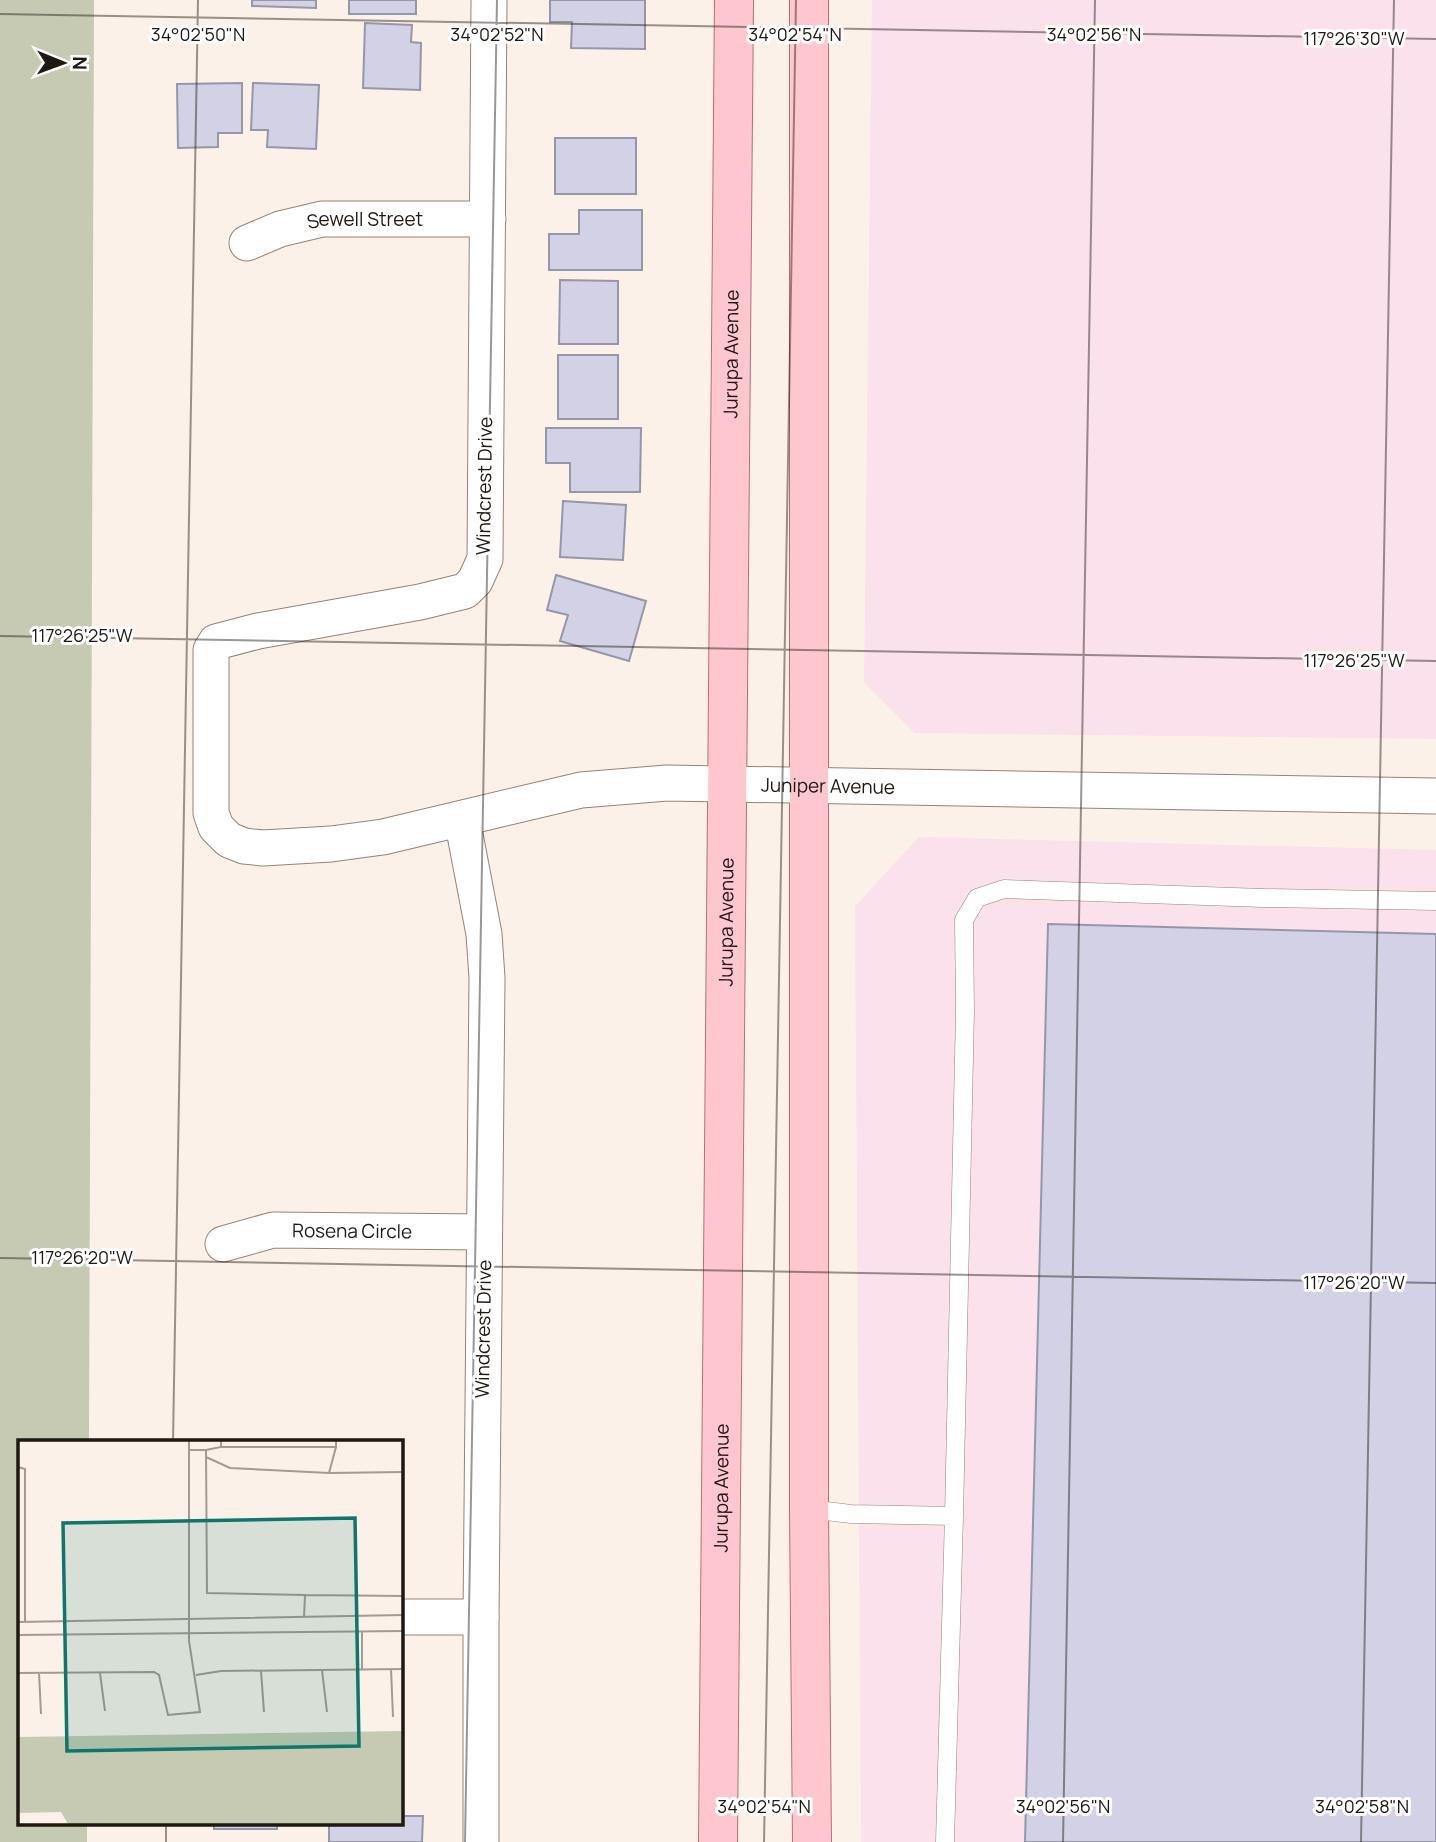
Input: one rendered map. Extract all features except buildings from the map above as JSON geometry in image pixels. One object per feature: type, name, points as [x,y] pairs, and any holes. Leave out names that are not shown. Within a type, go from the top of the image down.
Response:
[{"type":"main road","name":"Jurupa Avenue","points":[[718,1842],[734,0]]},
{"type":"main road","points":[[809,0],[808,1509],[811,1842]]},
{"type":"street","name":"Windcrest Drive","points":[[229,839],[216,827],[211,813],[211,650],[216,642],[258,631],[420,602],[465,591],[475,581],[485,559],[489,0]]},
{"type":"street","name":"Sewell Street","points":[[247,243],[281,229],[321,219],[488,219]]},
{"type":"street","name":"Juniper Avenue","points":[[229,839],[244,846],[263,848],[331,845],[383,837],[581,790],[643,784],[808,784],[1436,796]]},
{"type":"street","name":"Windcrest Drive","points":[[462,818],[481,912],[488,978],[481,1842]]},
{"type":"street","name":"Rosena Circle","points":[[223,1244],[273,1230],[484,1232]]},
{"type":"street","points":[[402,1617],[481,1616]]},
{"type":"lane","points":[[945,1842],[954,1516],[964,920],[977,898],[1004,889],[1249,898],[1436,901]]},
{"type":"lane","points":[[808,1509],[851,1514],[954,1516]]},
{"type":"shaded area","points":[[872,0],[1436,0],[1436,739],[915,733],[864,682]]},
{"type":"shaded area","points":[[919,837],[1436,850],[1436,1842],[861,1842],[855,906]]},
{"type":"green space","points":[[0,0],[94,0],[89,1440],[18,1440],[18,1825],[87,1825],[87,1842],[0,1842]]}]
